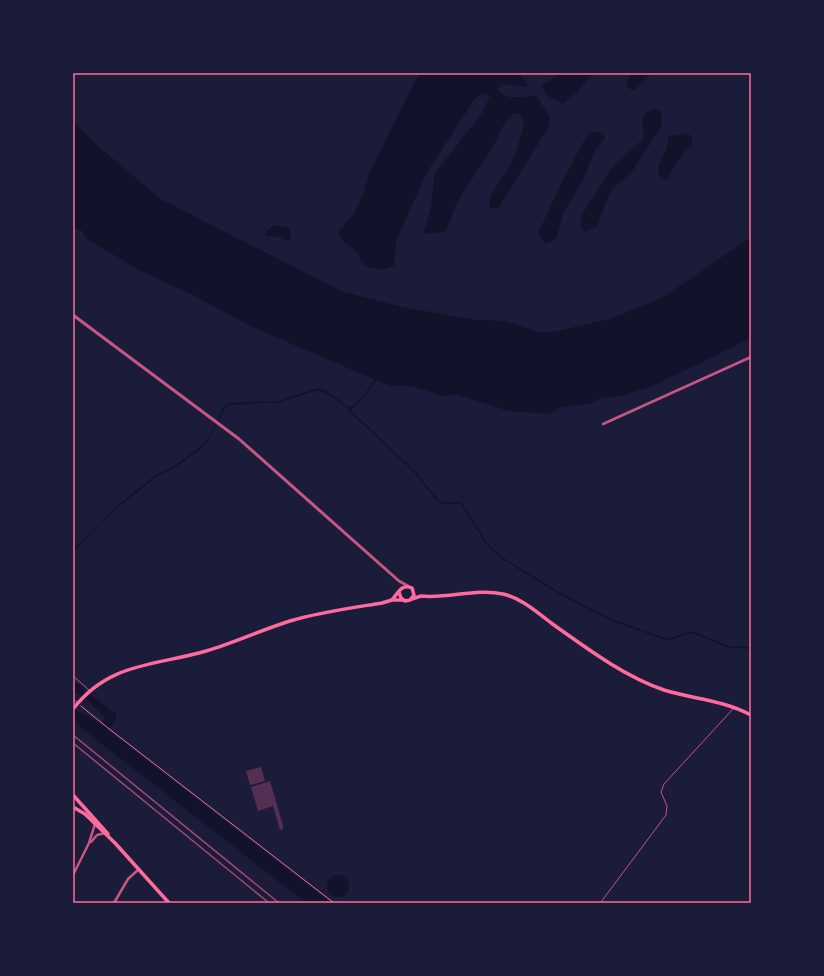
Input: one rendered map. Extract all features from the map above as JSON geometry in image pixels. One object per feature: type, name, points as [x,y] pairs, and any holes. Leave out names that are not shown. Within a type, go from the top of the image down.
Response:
[{"type":"main road","points":[[392,600],[404,586],[408,586],[421,596]]},
{"type":"main road","points":[[412,599],[414,593],[413,589]]},
{"type":"main road","points":[[399,591],[403,600]]},
{"type":"main road","points":[[73,709],[88,691],[118,674],[136,666],[208,651],[290,621],[312,615],[392,600],[408,601],[421,596],[485,592],[504,594],[526,605],[597,656],[650,684],[678,694],[734,707],[751,715]]},
{"type":"main road","points":[[73,795],[169,903]]},
{"type":"main road","points":[[73,807],[85,814],[115,843]]},
{"type":"street","points":[[73,315],[218,422],[245,444],[291,486],[306,497],[399,581],[408,586]]},
{"type":"street","points":[[603,424],[751,357]]},
{"type":"street","points":[[399,581],[399,591]]},
{"type":"street","points":[[73,875],[89,843],[95,824]]},
{"type":"street","points":[[89,843],[97,835],[105,833]]},
{"type":"street","points":[[114,903],[128,879],[139,869]]},
{"type":"lane","points":[[73,676],[88,691]]},
{"type":"lane","points":[[73,699],[77,703]]},
{"type":"lane","points":[[601,902],[666,815],[668,806],[661,792],[664,784],[726,719],[734,707]]},
{"type":"path","points":[[77,703],[334,903]]},
{"type":"shaded area","points":[[421,73],[516,73],[521,76],[528,85],[527,87],[503,84],[498,88],[501,93],[509,97],[536,96],[550,117],[548,128],[499,207],[493,209],[489,206],[490,196],[510,166],[518,147],[524,123],[520,114],[516,113],[510,116],[504,124],[494,145],[457,202],[446,231],[428,234],[424,233],[431,208],[436,172],[482,113],[490,96],[482,93],[474,100],[427,172],[396,241],[394,265],[382,269],[368,267],[361,262],[357,252],[341,239],[339,231],[354,214],[364,192],[368,176],[416,79]]},
{"type":"shaded area","points":[[560,73],[593,73],[576,93],[563,104],[546,95],[542,86]]},
{"type":"shaded area","points":[[631,73],[652,73],[634,90],[630,89],[626,85]]},
{"type":"shaded area","points":[[654,108],[660,111],[662,115],[661,127],[631,173],[613,188],[605,204],[597,227],[584,232],[580,225],[583,213],[614,165],[641,141],[644,135],[642,126],[644,115]]},
{"type":"shaded area","points":[[73,121],[99,147],[162,200],[344,292],[406,308],[477,320],[506,321],[535,331],[549,333],[613,318],[665,296],[751,237],[751,338],[653,386],[620,396],[601,398],[589,404],[560,407],[550,414],[509,411],[456,394],[444,397],[410,386],[390,386],[252,327],[193,295],[141,271],[87,239],[82,231],[73,227]]},
{"type":"shaded area","points":[[592,132],[603,133],[605,137],[594,152],[585,176],[563,214],[557,237],[553,241],[545,244],[539,235],[540,229],[562,182],[586,137]]},
{"type":"shaded area","points":[[688,133],[692,139],[692,145],[672,169],[667,180],[662,180],[659,172],[659,166],[667,149],[669,136]]},
{"type":"shaded area","points":[[274,225],[289,228],[291,236],[290,239],[285,241],[280,237],[266,236],[265,232]]},
{"type":"shaded area","points":[[314,389],[328,392],[348,407],[354,405],[367,392],[367,394],[352,409],[349,409],[330,395],[318,390],[281,402],[229,405],[225,408],[219,420],[218,419],[223,407],[228,403],[279,401]]},
{"type":"shaded area","points":[[216,424],[214,431],[201,449],[174,468],[156,477],[115,510],[95,528],[73,553],[75,548],[93,529],[131,494],[154,476],[193,453],[208,437]]},
{"type":"shaded area","points":[[73,681],[84,689],[84,692],[97,699],[114,713],[116,711],[116,720],[110,728],[108,727],[106,729],[331,903],[306,903],[80,727],[73,718],[73,709],[90,717],[104,727],[106,725],[103,723],[105,718],[87,699],[73,691]]},
{"type":"shaded area","points":[[338,875],[346,878],[349,886],[346,894],[338,897],[330,894],[327,886],[330,878]]},
{"type":"building","points":[[261,767],[265,781],[250,785],[246,771]]},
{"type":"building","points":[[270,781],[283,825],[283,829],[280,830],[273,806],[258,811],[251,787]]},
{"type":"waterway","points":[[367,392],[376,378]]},
{"type":"waterway","points":[[348,409],[414,471],[437,500],[442,503],[461,503],[487,544],[499,556],[554,590],[617,622],[666,639],[675,638],[692,632],[729,647],[751,648]]},
{"type":"railway","points":[[73,735],[279,903]]},
{"type":"railway","points":[[73,743],[269,903]]}]
